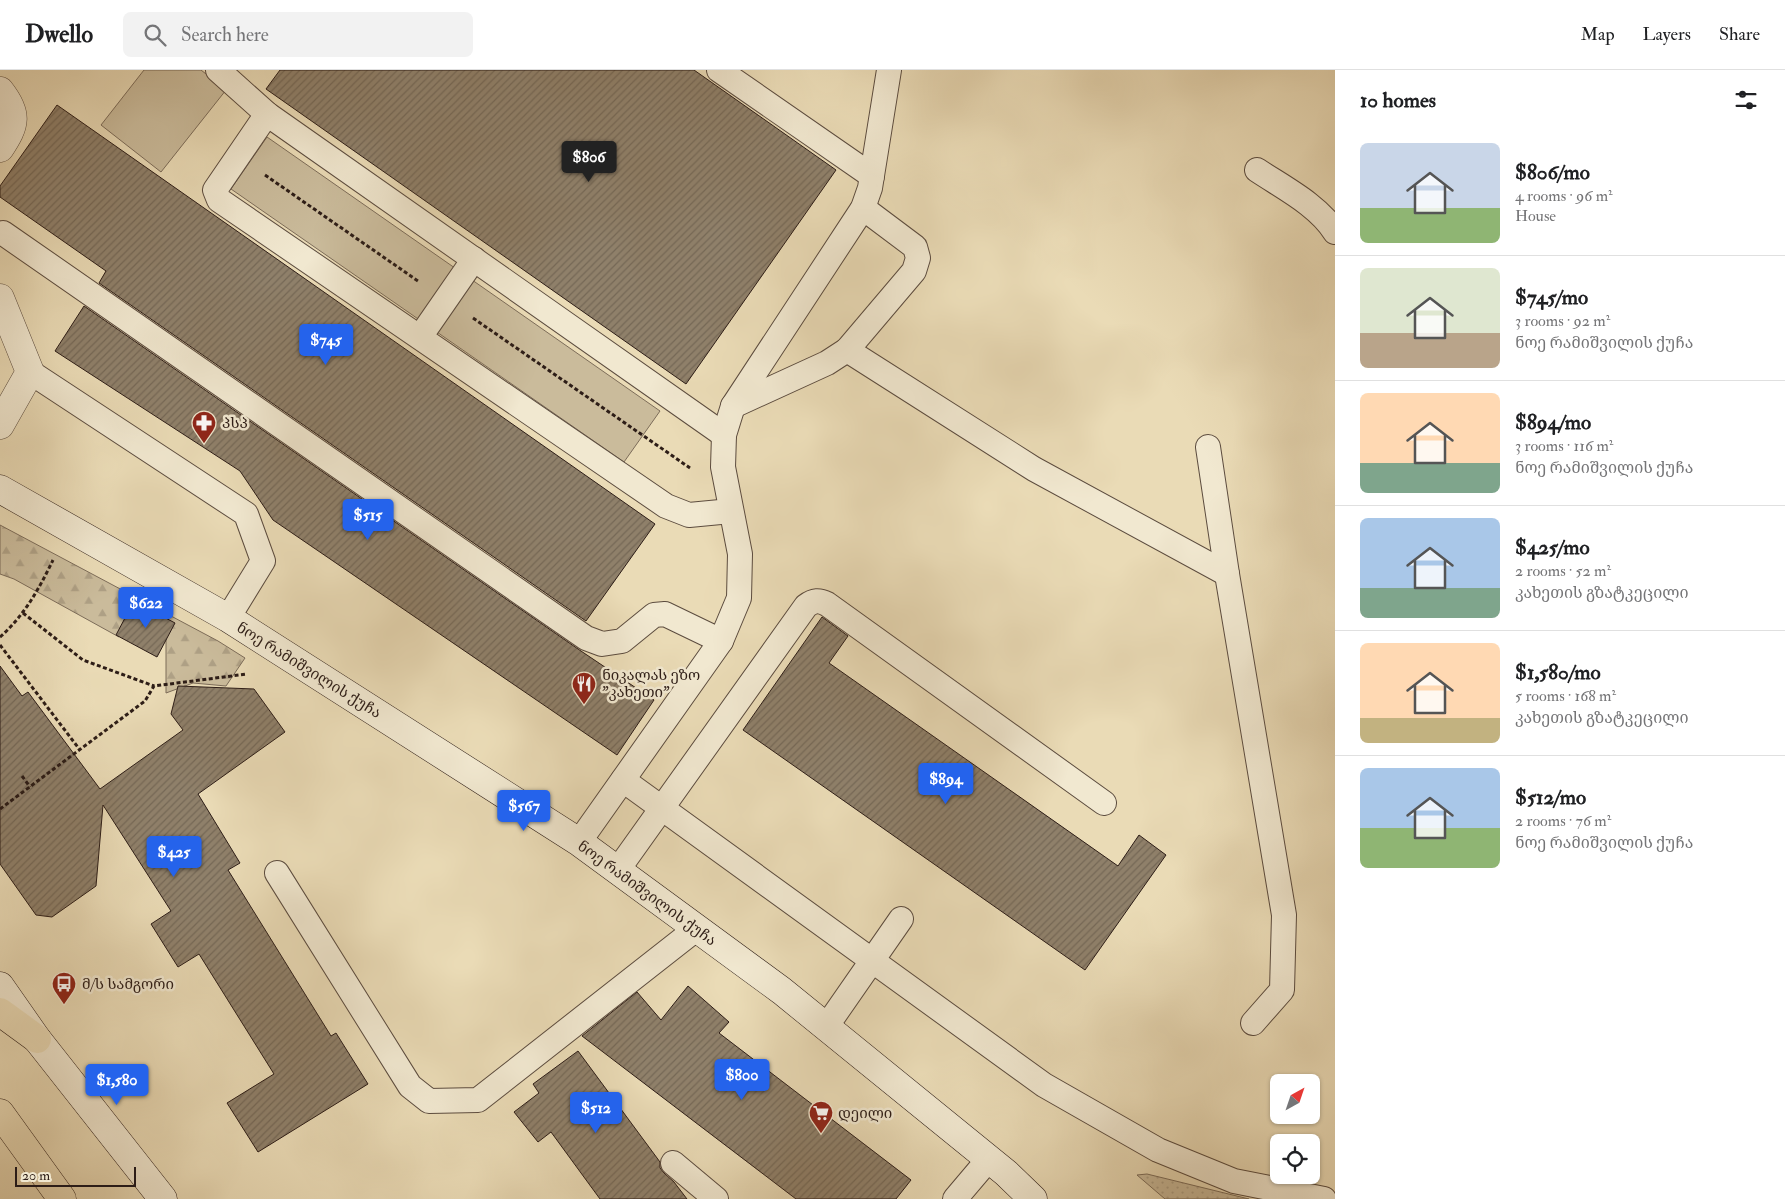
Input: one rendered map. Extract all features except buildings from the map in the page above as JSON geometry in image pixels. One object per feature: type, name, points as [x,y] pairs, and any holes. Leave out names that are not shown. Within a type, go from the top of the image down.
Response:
[{"type":"highway","points":[[0,1012],[37,1039]]},
{"type":"highway","points":[[0,1113],[62,1199]]},
{"type":"street","points":[[0,91],[11,105],[13,120],[8,136],[0,148]]},
{"type":"street","points":[[0,298],[30,372],[0,425]]},
{"type":"street","name":"ნოე რამიშვილის ქუჩა","points":[[0,489],[228,618],[579,842],[782,991],[1033,1199]]},
{"type":"street","points":[[0,986],[37,1039],[163,1199]]},
{"type":"lane","points":[[218,70],[267,114],[724,434]]},
{"type":"lane","points":[[718,70],[872,176]]},
{"type":"lane","points":[[579,842],[722,641],[739,598],[740,554],[723,467],[724,434],[733,406],[863,208],[870,188],[889,70]]},
{"type":"lane","points":[[267,114],[215,190],[219,200],[666,506],[689,515],[729,502]]},
{"type":"lane","points":[[1257,170],[1302,200],[1329,223],[1335,232]]},
{"type":"lane","points":[[733,406],[827,363],[847,350],[914,271],[918,258],[914,247],[863,208]]},
{"type":"lane","points":[[3,233],[586,638],[602,644],[622,641],[654,616],[665,614],[722,641]]},
{"type":"lane","points":[[420,337],[474,259]]},
{"type":"lane","points":[[847,350],[1034,469],[1227,574]]},
{"type":"lane","points":[[30,372],[246,514],[262,561],[228,618]]},
{"type":"lane","points":[[1208,447],[1227,574],[1284,915],[1282,990],[1253,1023]]},
{"type":"lane","points":[[618,871],[806,606],[813,601],[821,601],[835,610],[1104,803]]},
{"type":"lane","points":[[623,780],[1044,1085],[1158,1150],[1234,1181],[1324,1199]]},
{"type":"lane","points":[[277,873],[410,1086],[429,1101],[478,1100],[696,928]]},
{"type":"lane","points":[[826,1027],[901,919]]},
{"type":"lane","points":[[955,1199],[988,1160]]},
{"type":"lane","points":[[673,1164],[716,1199]]},
{"type":"path","points":[[238,156],[446,300],[729,502]]},
{"type":"path","points":[[0,637],[23,613],[36,593],[70,529]]},
{"type":"path","points":[[23,613],[83,660],[154,686],[249,674],[275,648]]},
{"type":"path","points":[[0,645],[80,750]]},
{"type":"path","points":[[79,663],[83,660]]},
{"type":"path","points":[[0,809],[145,701],[154,686]]},
{"type":"path","points":[[22,776],[30,787]]},
{"type":"green space","points":[[144,70],[201,70],[226,90],[161,172],[101,125]]},
{"type":"green space","points":[[267,137],[660,411],[624,462],[231,189]]},
{"type":"green space","points":[[0,525],[218,641],[245,658],[226,686],[193,683],[166,693],[166,626],[136,609],[119,637],[14,579],[0,574]]},
{"type":"green space","points":[[1147,1174],[1249,1199],[1165,1199],[1137,1175]]},
{"type":"place","name":"პსპ","points":[[204,444]]},
{"type":"place","name":"ნიკალას ეზო \"კახეთი\"","points":[[584,705]]},
{"type":"place","name":"მ/ს სამგორი","points":[[64,1005]]},
{"type":"place","name":"დეილი","points":[[821,1134]]}]
